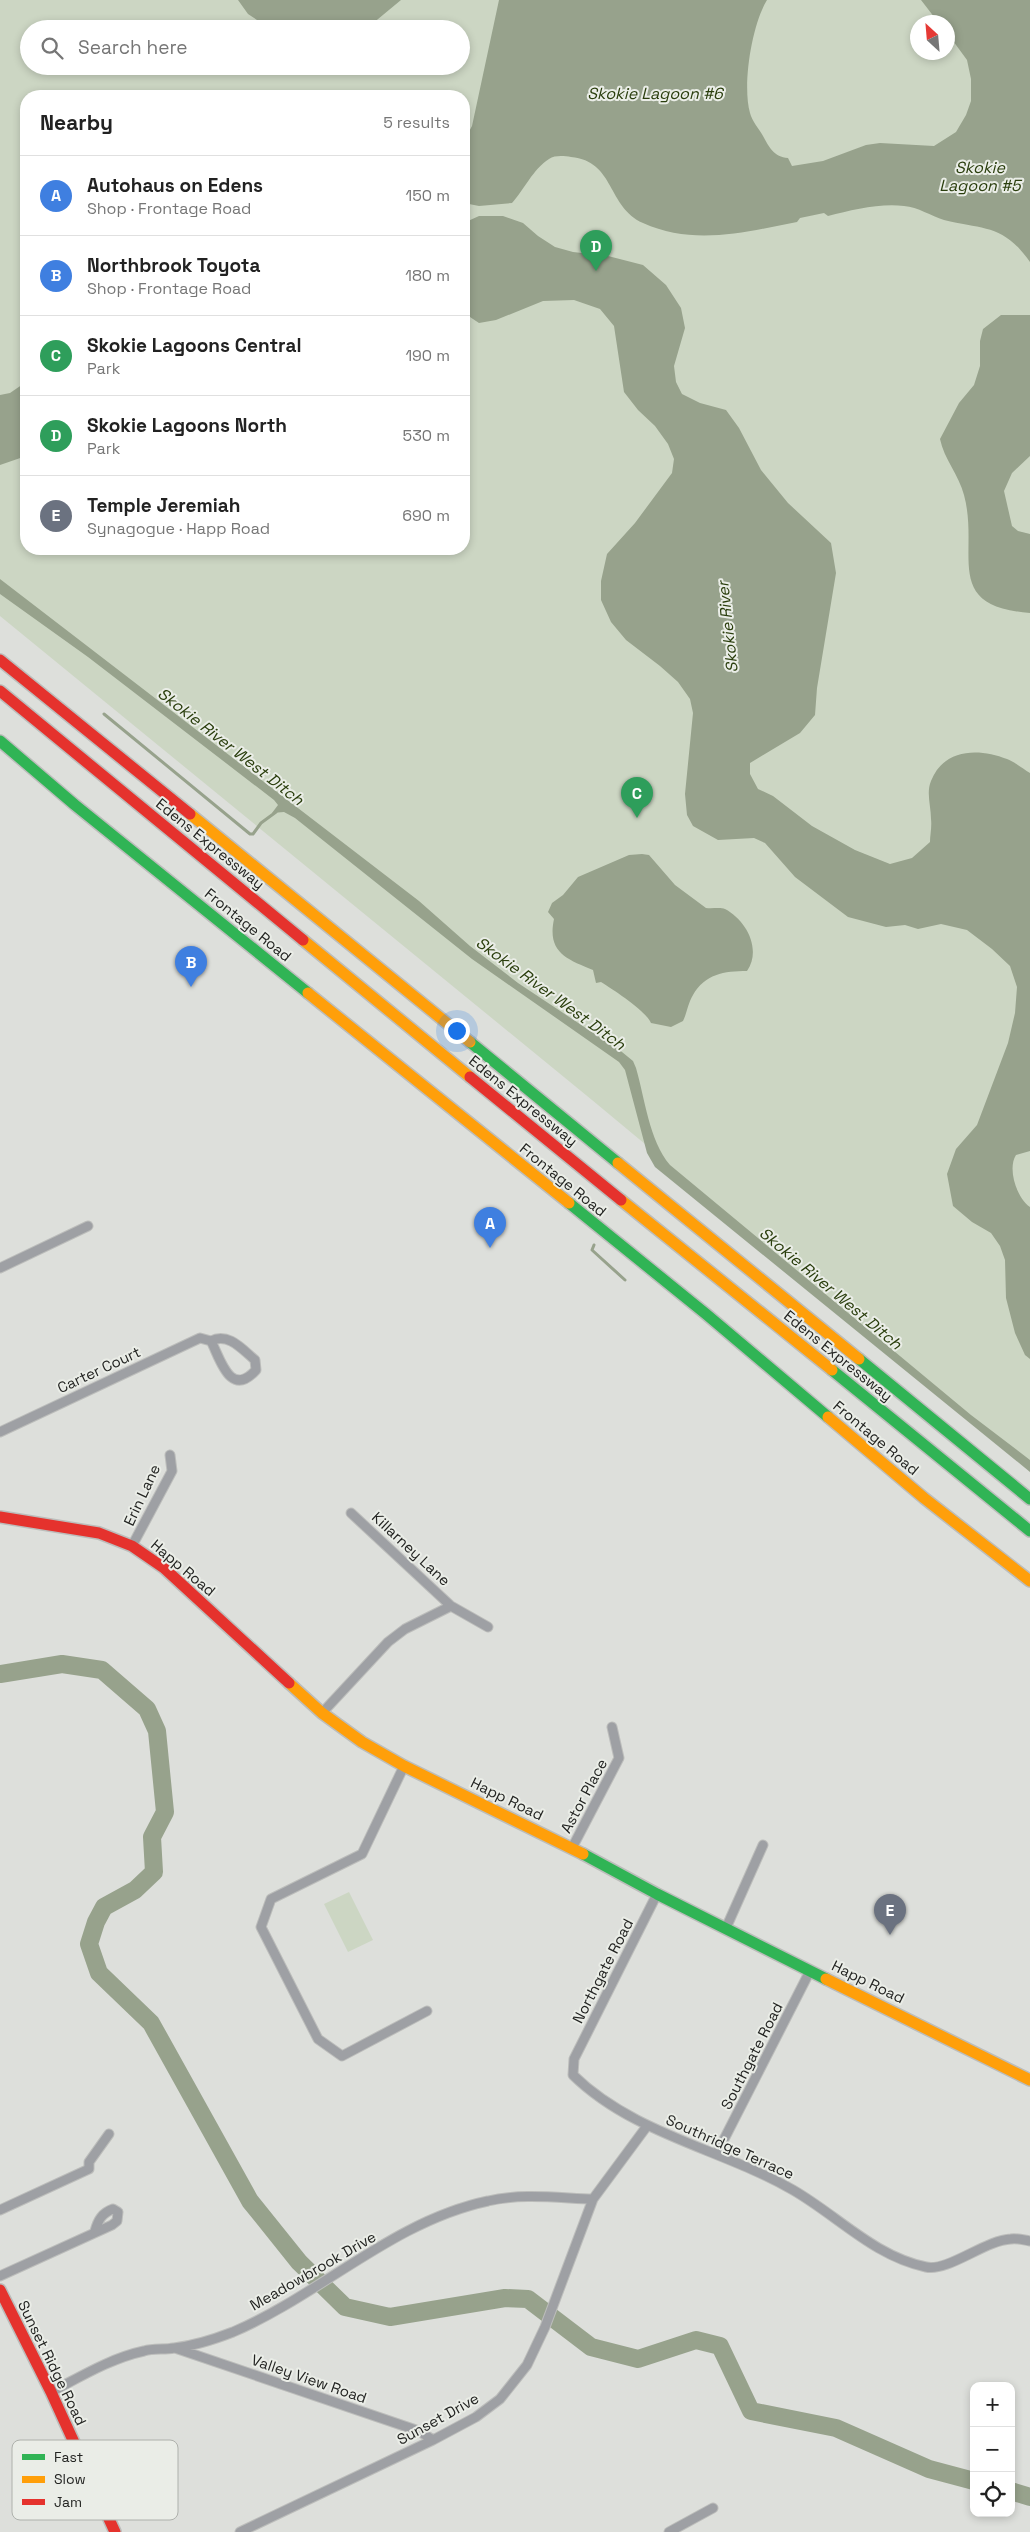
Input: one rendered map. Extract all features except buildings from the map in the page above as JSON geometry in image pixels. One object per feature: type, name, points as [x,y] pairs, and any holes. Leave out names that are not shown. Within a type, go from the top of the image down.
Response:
[{"type":"main road","name":"Edens Expressway","points":[[0,660],[1030,1500]]},
{"type":"main road","name":"Edens Expressway","points":[[0,690],[1030,1531]]},
{"type":"main road","name":"Frontage Road","points":[[0,741],[75,805],[706,1314],[924,1498],[1030,1581]]},
{"type":"main road","name":"Happ Road","points":[[0,1517],[100,1533],[132,1546],[164,1568],[322,1713],[362,1742],[404,1766],[572,1848],[656,1894],[1030,2080]]},
{"type":"main road","name":"Sunset Ridge Road","points":[[0,2290],[73,2440]]},
{"type":"main road","name":"Sunset Ridge Road","points":[[110,2520],[115,2532]]},
{"type":"street","points":[[0,1268],[88,1226]]},
{"type":"street","name":"Carter Court","points":[[0,1432],[200,1338],[211,1341],[218,1337],[228,1338],[255,1360],[256,1370],[249,1378],[239,1380],[230,1377],[223,1369],[211,1341]]},
{"type":"street","name":"Erin Lane","points":[[132,1546],[172,1471],[170,1456]]},
{"type":"street","name":"Killarney Lane","points":[[352,1513],[451,1606],[488,1627]]},
{"type":"street","name":"Killarney Lane","points":[[322,1713],[388,1642],[405,1629],[451,1606]]},
{"type":"street","name":"Astor Place","points":[[572,1848],[619,1758],[612,1728]]},
{"type":"street","points":[[404,1766],[362,1854],[271,1900],[260,1927],[318,2039],[342,2056],[427,2011]]},
{"type":"street","points":[[726,1928],[763,1845]]},
{"type":"street","name":"Northgate Road","points":[[574,2059],[656,1894]]},
{"type":"street","name":"Southgate Road","points":[[717,2153],[810,1971]]},
{"type":"street","name":"Southridge Terrace","points":[[574,2059],[573,2076],[588,2090],[647,2126],[717,2153],[794,2190],[878,2250],[927,2268],[939,2267],[1000,2241],[1012,2239],[1030,2241]]},
{"type":"street","name":"Sunset Drive","points":[[240,2532],[433,2440],[476,2418],[500,2399],[527,2365],[545,2327],[594,2200],[647,2126]]},
{"type":"street","points":[[0,2210],[89,2169],[89,2162],[109,2134]]},
{"type":"street","name":"Meadowbrook Drive","points":[[51,2392],[116,2360],[144,2350],[175,2348],[230,2333],[263,2318],[312,2291],[409,2231],[444,2214],[488,2200],[525,2197],[594,2200]]},
{"type":"street","points":[[0,2276],[95,2231]]},
{"type":"street","name":"Valley View Road","points":[[175,2348],[419,2431],[433,2440]]},
{"type":"street","points":[[669,2532],[713,2508]]},
{"type":"shaded area","points":[[0,0],[1030,0],[1030,1465],[714,1208],[645,1144],[0,616]]},
{"type":"shaded area","points":[[349,1892],[373,1940],[348,1952],[324,1904]]},
{"type":"water","points":[[238,0],[401,0],[377,20],[257,20],[248,14]]},
{"type":"water","name":"Skokie Lagoon #6","points":[[499,0],[767,0],[753,39],[747,87],[752,119],[770,148],[776,154],[788,158],[792,166],[823,161],[866,145],[880,143],[934,146],[956,132],[966,115],[971,101],[971,79],[967,60],[955,44],[955,15],[933,15],[921,0],[1030,0],[1030,262],[1011,241],[992,230],[944,220],[919,210],[895,205],[856,209],[828,216],[824,213],[800,218],[797,222],[739,233],[700,235],[662,230],[631,216],[623,207],[604,175],[596,167],[585,160],[565,156],[554,157],[543,163],[512,203],[479,206],[470,204],[470,130]]},
{"type":"water","name":"Skokie River","points":[[479,216],[503,216],[523,223],[555,247],[573,252],[608,256],[643,265],[666,285],[681,308],[685,328],[674,366],[676,382],[682,394],[700,403],[726,410],[739,428],[761,470],[788,503],[831,543],[836,573],[817,688],[815,715],[800,733],[750,763],[750,774],[758,789],[773,796],[812,826],[855,850],[890,864],[912,858],[930,842],[930,786],[937,770],[944,762],[963,754],[985,753],[1010,760],[1030,773],[1030,1151],[1016,1155],[1013,1161],[1013,1175],[1017,1190],[1025,1203],[1030,1207],[1030,1359],[1025,1355],[1015,1333],[1006,1298],[1005,1260],[1000,1246],[991,1233],[972,1222],[953,1206],[947,1174],[956,1149],[977,1125],[1008,1043],[1015,1013],[1017,987],[1010,966],[967,930],[941,924],[918,929],[905,925],[886,927],[848,917],[795,877],[765,843],[754,838],[718,840],[693,826],[687,815],[685,794],[693,713],[690,699],[678,682],[626,640],[611,622],[601,600],[601,581],[607,554],[635,523],[672,473],[674,459],[668,444],[655,426],[638,410],[624,392],[614,326],[600,309],[574,300],[543,301],[496,320],[479,323],[470,317],[470,220]]},
{"type":"water","points":[[1001,315],[1030,315],[1030,456],[1012,473],[1004,491],[1012,526],[1018,531],[1030,534],[1030,613],[1002,608],[984,600],[974,588],[968,556],[968,517],[964,495],[940,439],[959,403],[974,385],[980,366],[980,341],[983,329]]},
{"type":"water","points":[[20,386],[20,458],[0,465],[0,395],[10,393]]},
{"type":"water","points":[[0,579],[419,901],[470,946],[518,983],[633,1061],[652,1131],[657,1144],[670,1165],[971,1415],[1030,1460],[1030,1472],[655,1167],[647,1153],[625,1070],[619,1062],[472,959],[295,818],[284,812],[272,813],[278,805],[274,800],[88,657],[0,594]]},
{"type":"water","points":[[629,855],[649,855],[675,885],[706,908],[723,908],[733,914],[750,936],[752,945],[753,954],[747,971],[723,973],[703,982],[691,998],[683,1021],[671,1027],[651,1023],[643,1012],[629,1001],[601,982],[596,983],[593,970],[567,958],[561,953],[553,939],[554,919],[548,912],[552,903],[563,895],[578,877]]},
{"type":"waterway","points":[[104,714],[250,834],[253,834],[261,823],[276,812]]},
{"type":"waterway","points":[[594,1245],[592,1250],[625,1280]]},
{"type":"waterway","points":[[0,1674],[62,1664],[102,1670],[147,1709],[157,1731],[165,1812],[152,1837],[154,1872],[135,1890],[104,1907],[96,1922],[89,1944],[99,1973],[151,2023],[250,2201],[299,2262],[345,2307],[390,2317],[505,2298],[528,2299],[591,2347],[638,2359],[696,2340],[720,2346],[751,2411],[836,2428],[929,2469],[970,2480]]},
{"type":"waterway","points":[[1015,2492],[1030,2497]]},
{"type":"traffic: fast","points":[[0,741],[75,805],[308,993]]},
{"type":"traffic: fast","points":[[470,1042],[618,1163]]},
{"type":"traffic: fast","points":[[569,1203],[706,1314],[828,1417]]},
{"type":"traffic: fast","points":[[859,1359],[1030,1499]]},
{"type":"traffic: fast","points":[[832,1370],[1030,1531]]},
{"type":"traffic: fast","points":[[583,1854],[657,1894],[826,1979]]},
{"type":"traffic: slow","points":[[190,814],[470,1042]]},
{"type":"traffic: slow","points":[[303,940],[470,1077]]},
{"type":"traffic: slow","points":[[308,993],[569,1203]]},
{"type":"traffic: slow","points":[[618,1163],[859,1359]]},
{"type":"traffic: slow","points":[[621,1200],[832,1370]]},
{"type":"traffic: slow","points":[[828,1417],[924,1498],[1030,1581]]},
{"type":"traffic: slow","points":[[289,1683],[322,1713],[362,1742],[404,1766],[583,1854]]},
{"type":"traffic: slow","points":[[826,1979],[1030,2080]]},
{"type":"traffic: jam","points":[[0,660],[190,814]]},
{"type":"traffic: jam","points":[[0,691],[303,940]]},
{"type":"traffic: jam","points":[[470,1077],[621,1200]]},
{"type":"traffic: jam","points":[[0,1517],[99,1533],[132,1546],[164,1568],[289,1683]]},
{"type":"traffic: jam","points":[[0,2290],[73,2440]]},
{"type":"traffic: jam","points":[[110,2520],[115,2532]]},
{"type":"place","name":"Skokie Lagoons North","points":[[596,271]]},
{"type":"place","name":"Skokie Lagoons Central","points":[[637,818]]},
{"type":"place","name":"Northbrook Toyota","points":[[191,987]]},
{"type":"place","name":"Autohaus on Edens","points":[[490,1248]]},
{"type":"place","name":"Temple Jeremiah","points":[[890,1935]]},
{"type":"water label","name":"Skokie Lagoon #5","points":[[980,176]]},
{"type":"water label","name":"Skokie River West Ditch","points":[[231,746]]},
{"type":"water label","name":"Skokie River West Ditch","points":[[551,993]]},
{"type":"water label","name":"Skokie River West Ditch","points":[[831,1288]]}]
